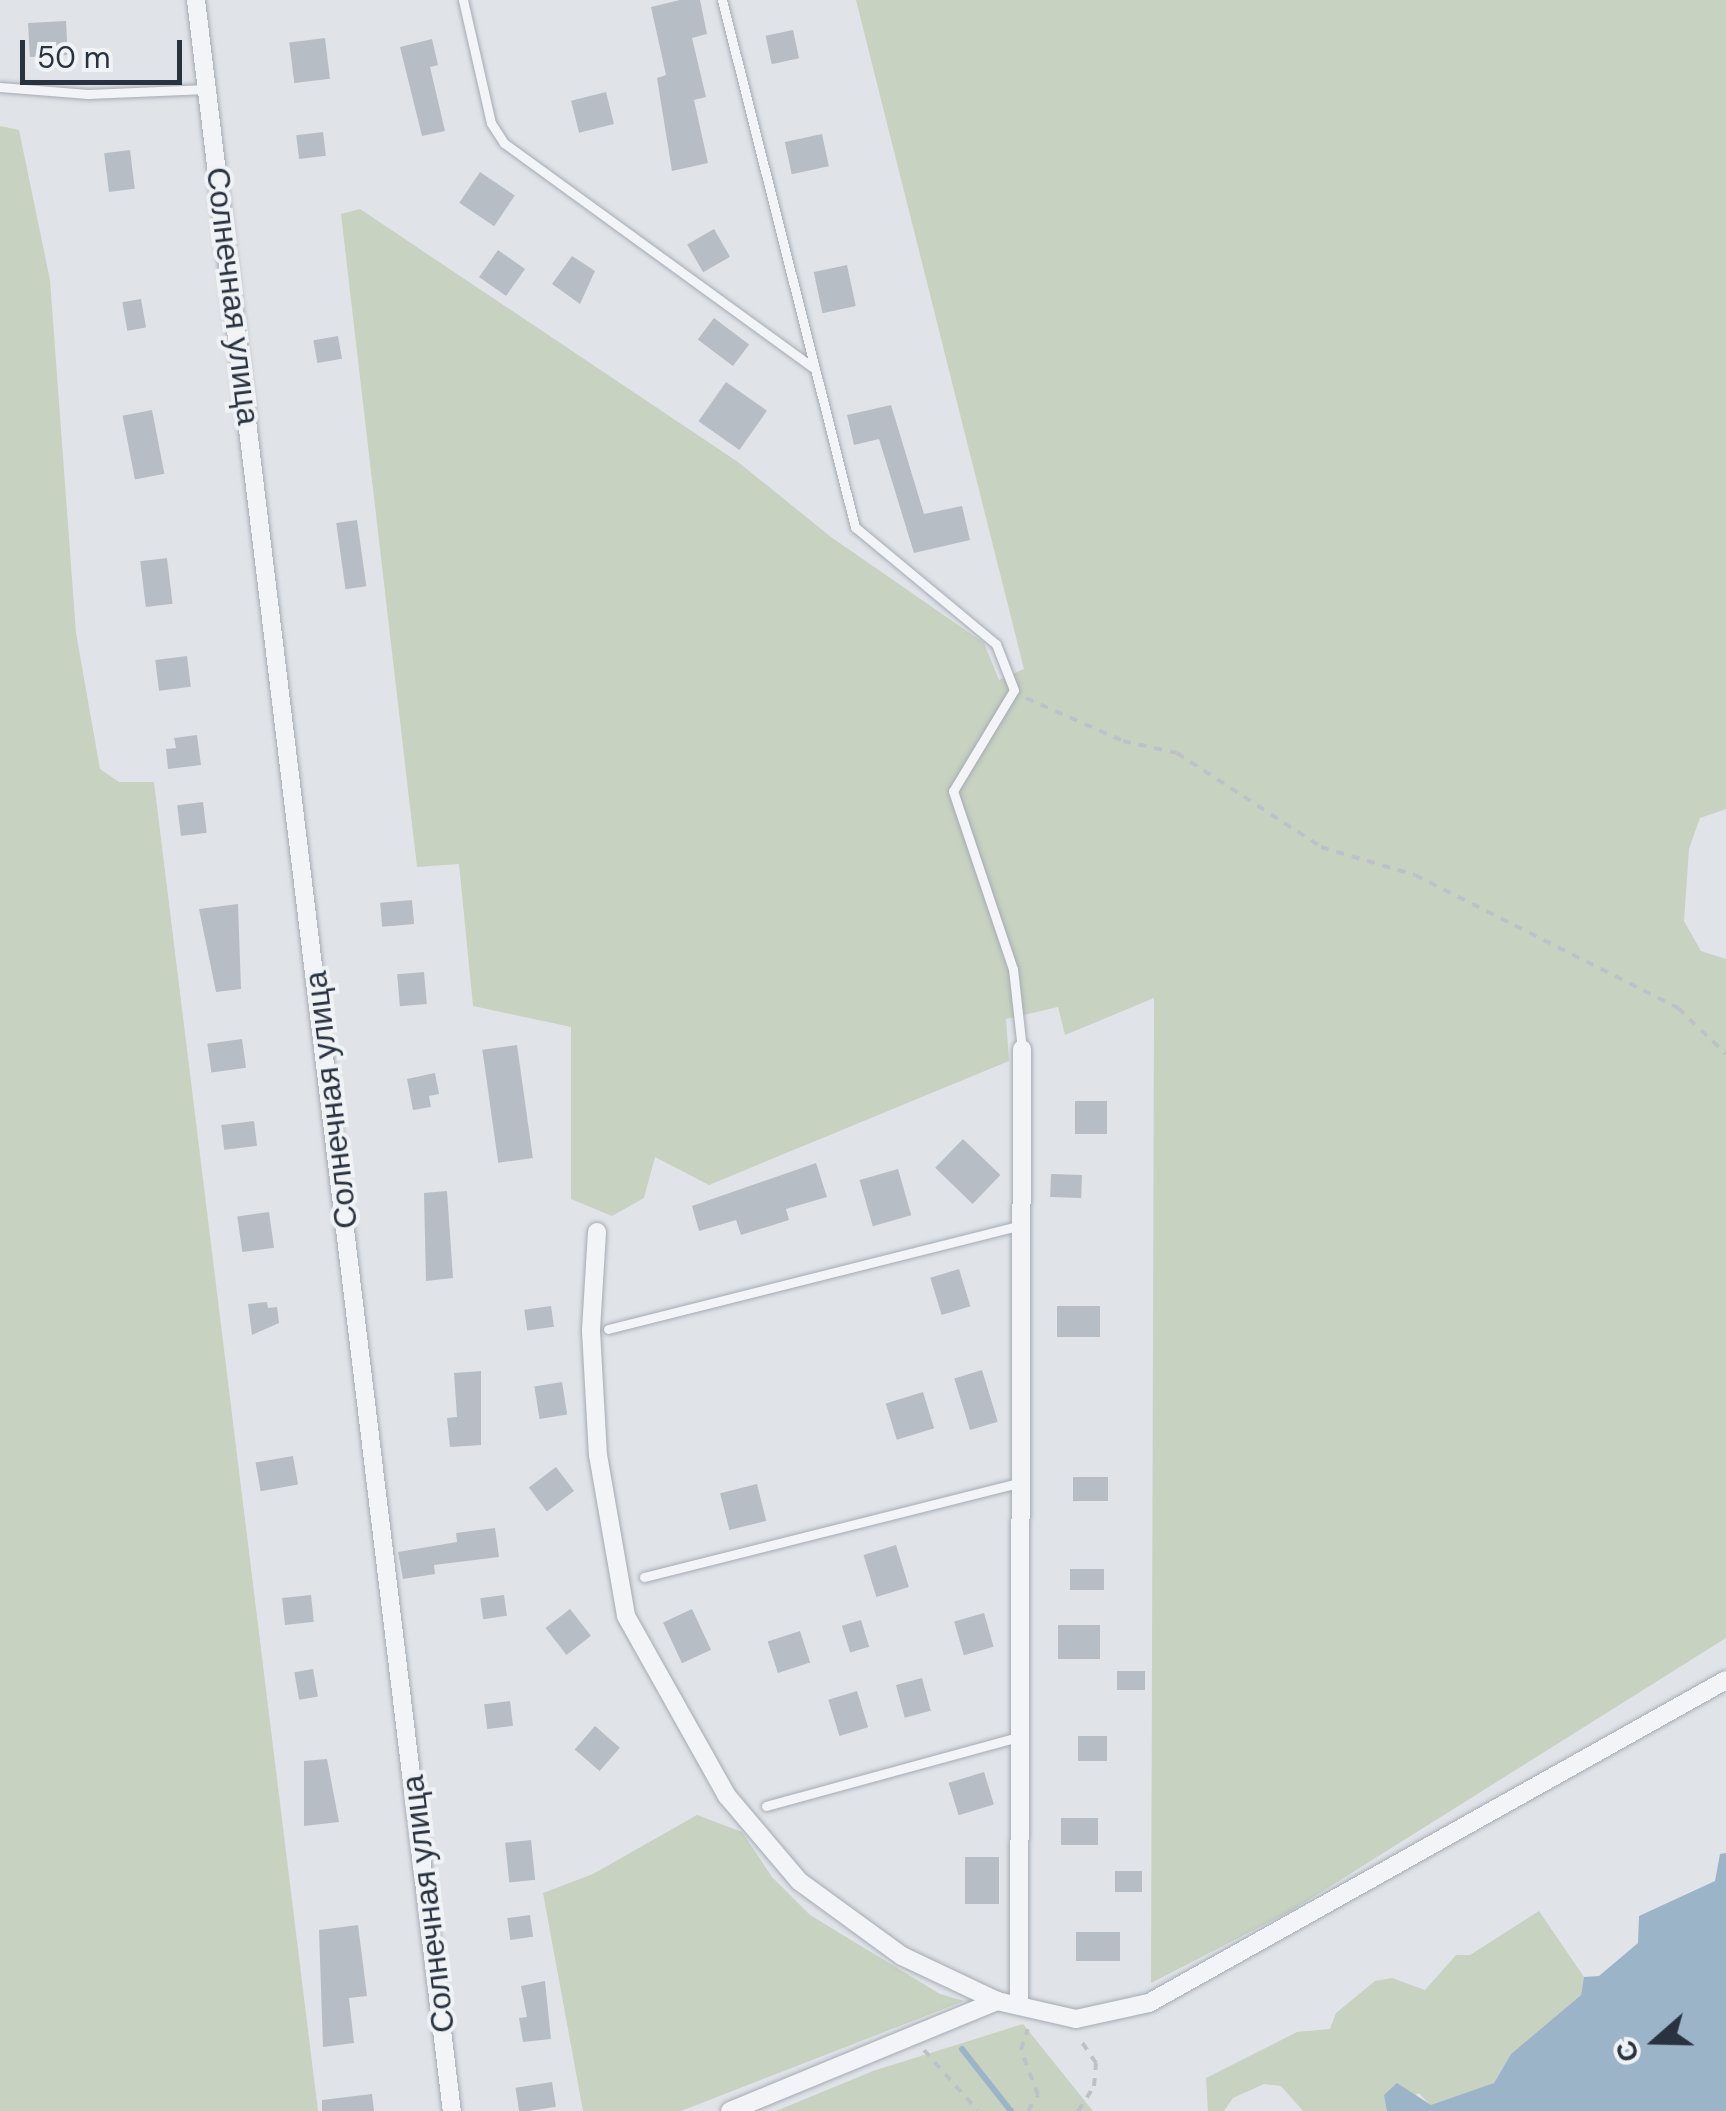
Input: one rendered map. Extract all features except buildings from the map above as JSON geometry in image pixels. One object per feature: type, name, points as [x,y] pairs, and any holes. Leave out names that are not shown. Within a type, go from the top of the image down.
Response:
[{"type":"street","name":"Солнечная улица","points":[[196,0],[452,2111]]},
{"type":"street","points":[[1022,1050],[1026,2008]]},
{"type":"street","points":[[597,1232],[591,1331],[598,1455],[626,1616],[727,1796],[799,1881],[902,1956],[997,2001],[1076,2019],[1150,2002],[1726,1680]]},
{"type":"street","points":[[730,2111],[997,2001]]},
{"type":"lane","points":[[463,0],[491,123],[504,142],[812,367]]},
{"type":"lane","points":[[722,0],[855,527],[996,644],[1014,690],[952,791],[1013,969],[1022,1050]]},
{"type":"lane","points":[[0,87],[88,94],[207,89]]},
{"type":"lane","points":[[608,1330],[1022,1225]]},
{"type":"lane","points":[[644,1577],[1022,1482]]},
{"type":"lane","points":[[766,1806],[1022,1736]]},
{"type":"path","points":[[1014,690],[1054,715],[1177,753],[1321,847],[1415,875],[1678,1008],[1726,1054]]},
{"type":"path","points":[[1026,2008],[1020,2050],[1038,2095],[1028,2111]]},
{"type":"path","points":[[1076,2019],[1080,2044],[1096,2063],[1094,2086],[1078,2111]]},
{"type":"path","points":[[917,2037],[978,2111]]},
{"type":"green space","points":[[856,0],[1726,0],[1726,809],[1700,818],[1689,849],[1684,921],[1701,951],[1726,959],[1726,1638],[1291,1911],[1151,1983],[1154,998],[1065,1035],[1058,1007],[1006,1019],[1009,1061],[709,1185],[655,1157],[644,1198],[612,1216],[571,1199],[571,1027],[473,1006],[459,864],[417,867],[341,214],[360,209],[738,462],[831,537],[984,643],[999,680],[1024,669]]},
{"type":"green space","points":[[0,126],[19,130],[50,280],[76,633],[100,769],[119,782],[154,782],[318,2111],[0,2111]]},
{"type":"green space","points":[[697,1815],[742,1832],[772,1877],[810,1915],[940,1994],[964,2001],[681,2111],[583,2111],[543,1893],[593,1874]]},
{"type":"green space","points":[[1539,1911],[1584,1977],[1581,1995],[1511,2054],[1494,2083],[1431,2106],[1419,2093],[1387,2111],[1303,2111],[1281,2086],[1264,2084],[1233,2098],[1224,2111],[1208,2111],[1206,2078],[1297,2032],[1330,2029],[1336,2013],[1375,1981],[1392,1978],[1425,1990],[1456,1955],[1470,1955]]},
{"type":"green space","points":[[1023,2024],[1093,2111],[776,2111],[873,2071]]},
{"type":"water","points":[[1726,1853],[1726,2111],[1387,2111],[1384,2095],[1397,2083],[1431,2105],[1494,2083],[1511,2054],[1581,1995],[1584,1977],[1599,1976],[1638,1943],[1639,1916],[1715,1881],[1720,1854]]},
{"type":"waterway","points":[[962,2049],[1011,2111]]}]
